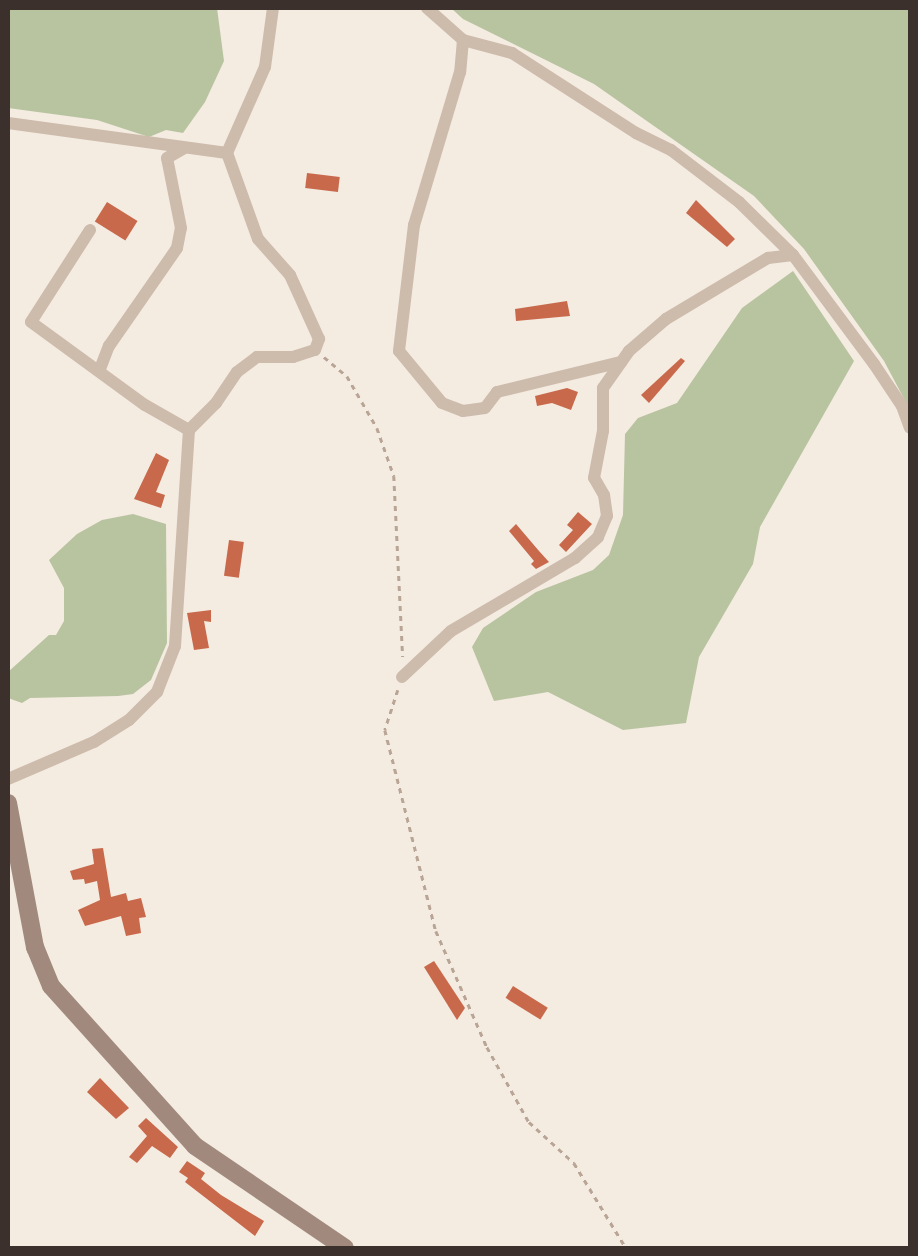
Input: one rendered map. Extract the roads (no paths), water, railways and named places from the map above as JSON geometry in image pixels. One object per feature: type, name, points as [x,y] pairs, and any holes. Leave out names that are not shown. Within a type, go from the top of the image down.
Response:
[{"type":"street","points":[[8,778],[94,742],[129,720],[157,692],[175,646],[189,430],[216,404],[236,372],[257,357],[293,357],[315,350],[319,339],[290,275],[258,239],[227,153],[266,67],[273,8]]},
{"type":"street","points":[[428,8],[463,40],[512,54],[636,133],[671,150],[739,202],[793,254],[874,364],[902,406],[910,428]]},
{"type":"street","points":[[463,40],[460,72],[414,225],[399,351],[442,402],[463,410],[485,408],[497,392],[622,362]]},
{"type":"street","points":[[8,122],[227,153]]},
{"type":"street","points":[[100,368],[109,346],[177,248],[180,228],[167,158],[184,148]]},
{"type":"street","points":[[90,230],[32,322],[100,368],[145,405],[189,430]]},
{"type":"street","points":[[402,677],[451,631],[575,558],[598,537],[607,516],[604,495],[594,478],[603,431],[603,388],[622,362],[666,319],[768,258],[793,254]]},
{"type":"street","points":[[8,803],[36,947],[52,986],[195,1146],[345,1248]]}]
